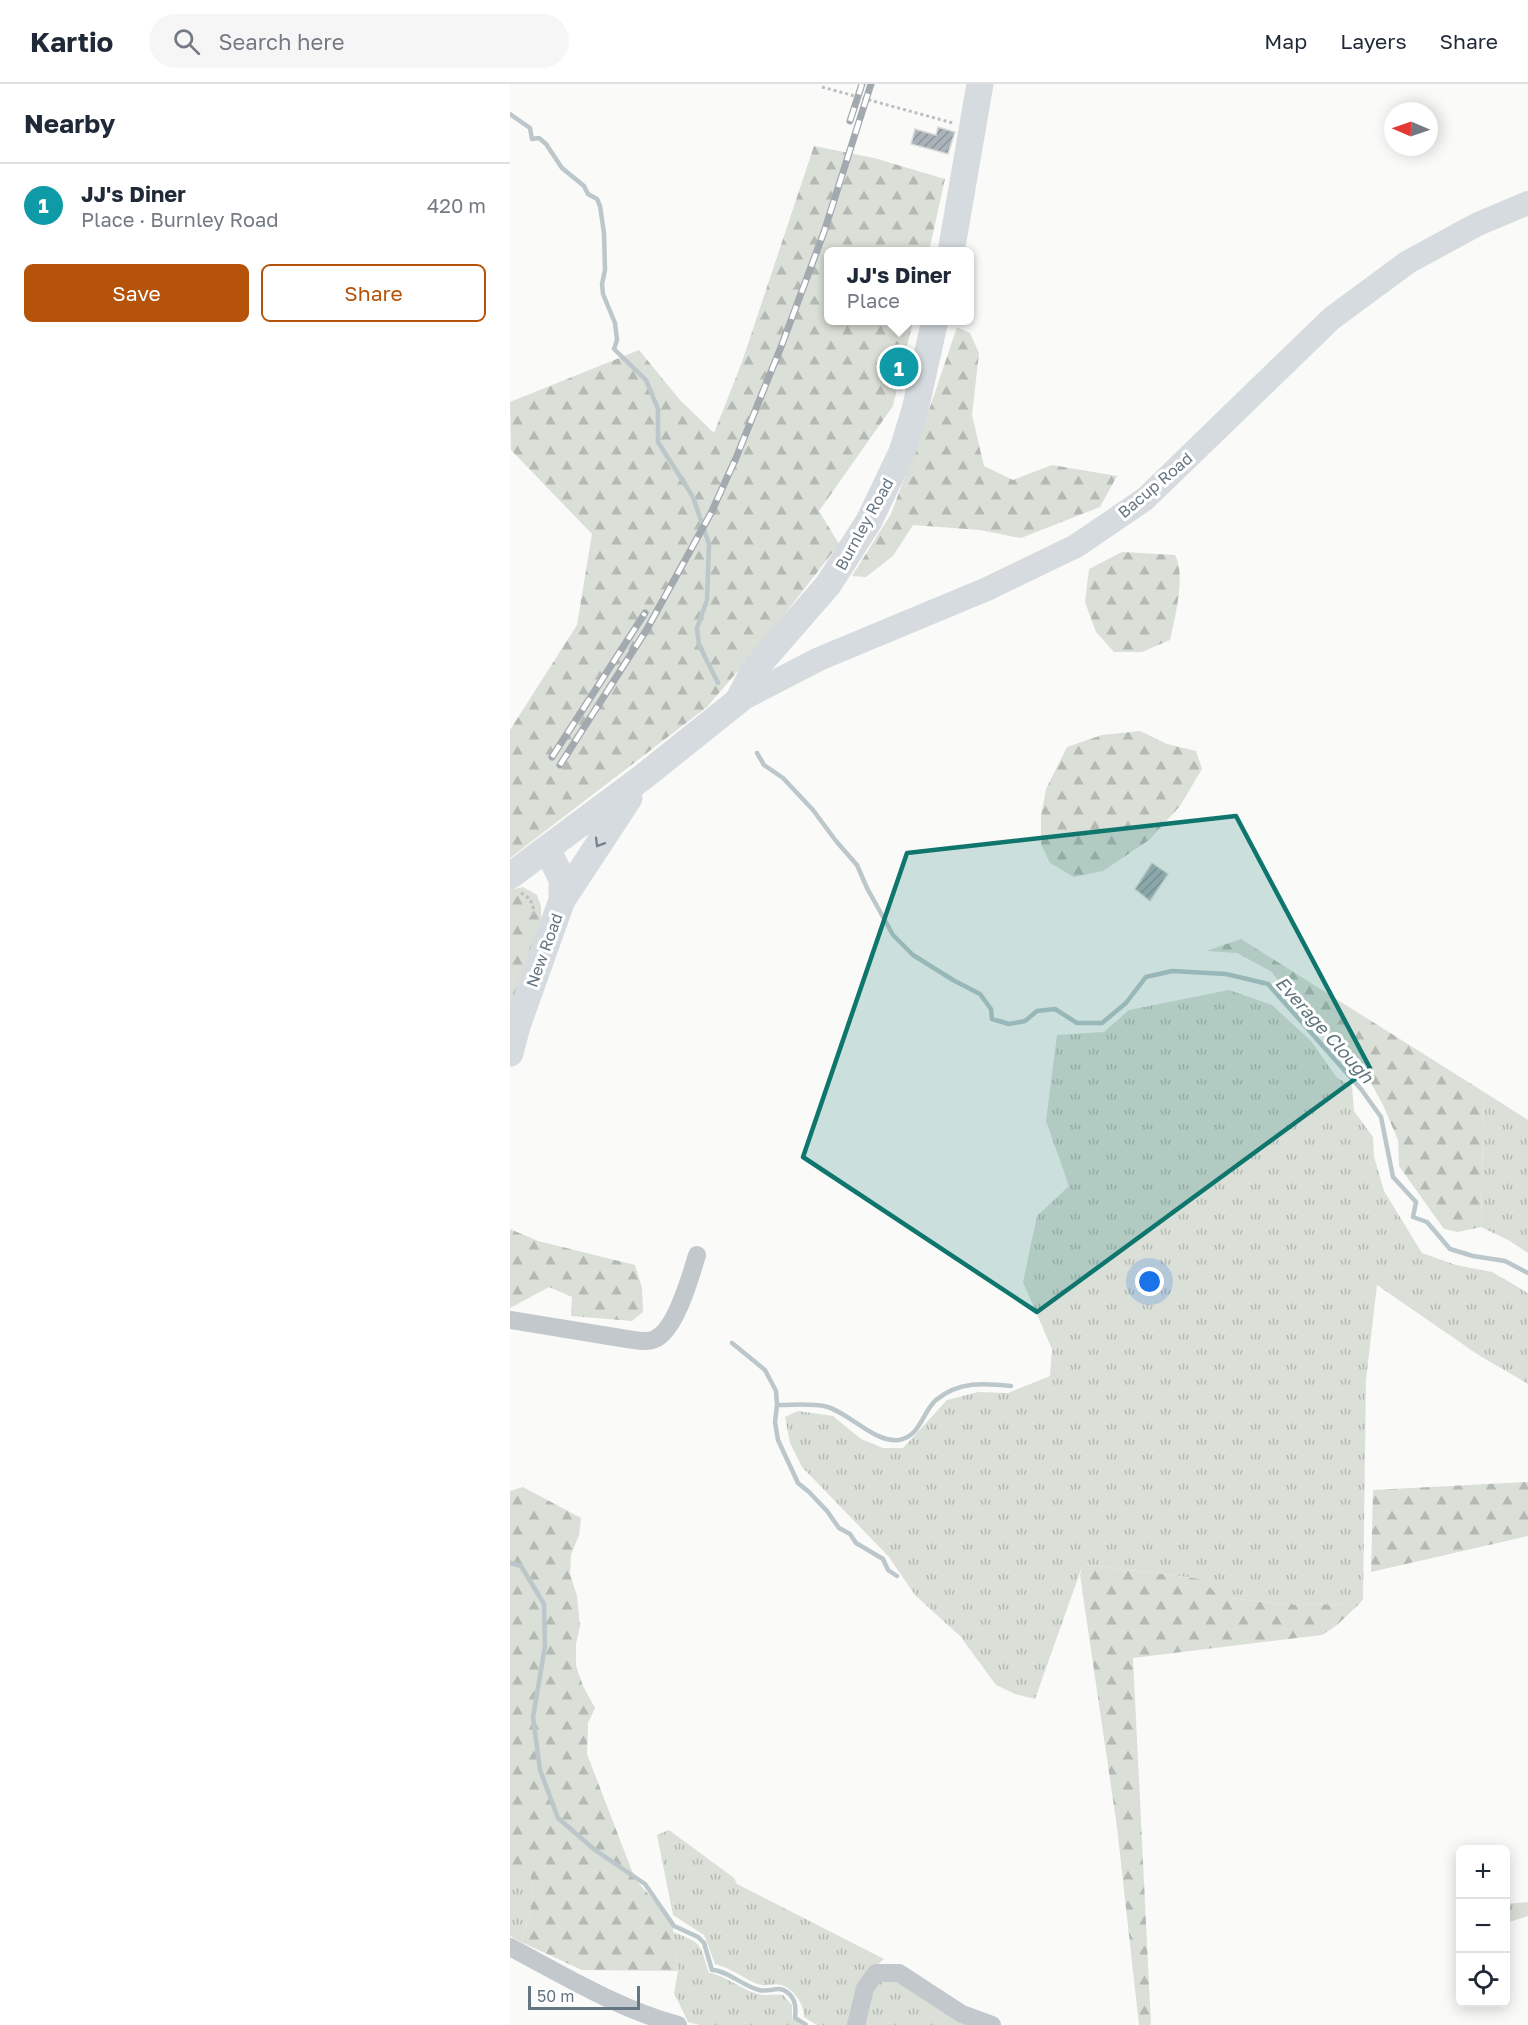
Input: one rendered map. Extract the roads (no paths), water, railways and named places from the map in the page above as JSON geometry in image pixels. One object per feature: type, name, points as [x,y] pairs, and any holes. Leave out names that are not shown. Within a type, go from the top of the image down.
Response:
[{"type":"highway","points":[[952,247],[980,84]]},
{"type":"highway","name":"Burnley Road","points":[[738,701],[754,670],[828,585],[869,521],[891,477],[909,431],[934,325]]},
{"type":"highway","points":[[513,883],[547,849],[644,777],[738,701]]},
{"type":"highway","points":[[562,900],[584,870],[605,832],[644,777]]},
{"type":"highway","name":"New Road","points":[[510,1053],[517,1026],[562,900],[562,879],[547,849]]},
{"type":"main road","name":"Bacup Road","points":[[738,701],[819,659],[987,589],[1076,546],[1145,499],[1332,318],[1408,262],[1478,224],[1528,203]]},
{"type":"lane","points":[[510,1320],[627,1339],[654,1340],[661,1335],[675,1315],[686,1291],[696,1255]]},
{"type":"lane","points":[[510,1947],[592,1991],[678,2025]]},
{"type":"lane","points":[[856,2025],[865,1988],[876,1973],[887,1972],[899,1973],[962,2014],[992,2025]]},
{"type":"waterway","points":[[510,114],[530,128],[532,139],[539,138],[546,144],[562,168],[584,186],[588,194],[597,199],[600,206],[604,233],[605,270],[602,284],[603,294],[615,323],[617,340],[614,349],[646,380],[658,409],[658,442],[693,497],[709,544],[707,600],[697,628],[699,645],[718,683]]},
{"type":"waterway","name":"Everage Clough","points":[[757,753],[764,765],[783,778],[813,810],[857,865],[893,935],[913,955],[980,994],[991,1009],[992,1019],[1009,1024],[1025,1021],[1037,1011],[1055,1009],[1077,1023],[1102,1023],[1126,1003],[1146,977],[1172,971],[1226,974],[1268,984],[1361,1089],[1381,1117],[1393,1177],[1416,1202],[1413,1217],[1427,1222],[1450,1249],[1473,1256],[1505,1261],[1528,1273]]},
{"type":"waterway","points":[[732,1343],[765,1370],[776,1391],[775,1422],[778,1440],[798,1483],[827,1511],[839,1528],[850,1534],[856,1543],[883,1559],[888,1570],[897,1576]]},
{"type":"waterway","points":[[777,1405],[824,1406],[880,1437],[899,1440],[912,1434],[936,1400],[954,1389],[981,1384],[1011,1386]]},
{"type":"waterway","points":[[510,1563],[521,1566],[544,1604],[545,1646],[533,1717],[540,1770],[558,1818],[595,1850],[645,1884],[674,1926],[698,1937],[704,1943],[712,1970],[722,1972],[759,1990],[784,1990],[792,1997],[795,2004],[795,2018],[806,2025]]},
{"type":"railway","points":[[850,121],[862,84]]},
{"type":"railway","points":[[560,765],[647,629],[711,513],[781,347],[824,232],[871,84]]},
{"type":"railway","points":[[552,757],[645,613]]},
{"type":"place","name":"JJ's Diner","points":[[899,367]]}]
